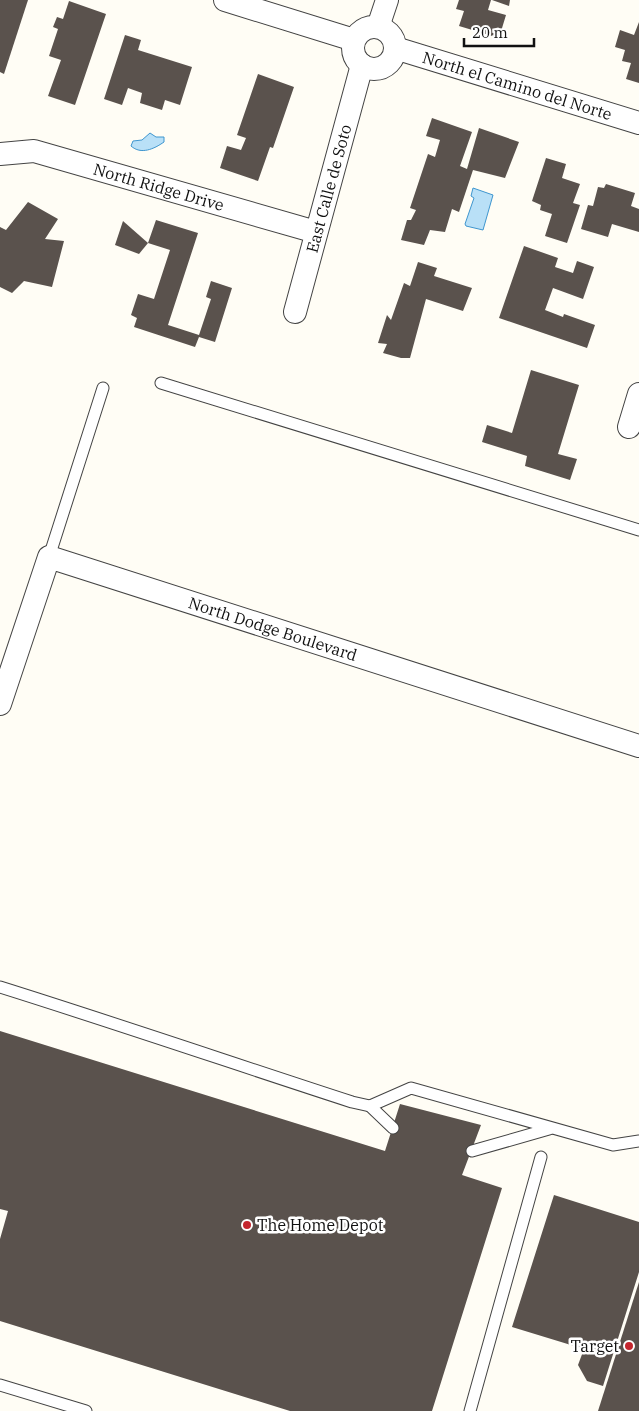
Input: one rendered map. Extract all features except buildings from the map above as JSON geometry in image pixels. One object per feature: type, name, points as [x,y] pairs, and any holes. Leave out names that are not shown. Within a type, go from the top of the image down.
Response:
[{"type":"street","points":[[225,0],[354,40]]},
{"type":"street","points":[[378,27],[387,0]]},
{"type":"street","points":[[378,27],[390,34],[395,48],[394,55],[386,65],[373,69],[362,65],[356,60],[353,54],[354,40],[364,30],[378,27]]},
{"type":"street","name":"North el Camino del Norte","points":[[395,48],[639,123]]},
{"type":"street","name":"East Calle de Soto","points":[[294,312],[362,65]]},
{"type":"street","name":"North Ridge Drive","points":[[0,154],[34,151],[316,232]]},
{"type":"street","points":[[629,427],[639,394]]},
{"type":"street","points":[[1,700],[49,556]]},
{"type":"street","name":"North Dodge Boulevard","points":[[49,556],[639,746]]},
{"type":"lane","points":[[161,383],[639,530]]},
{"type":"lane","points":[[49,556],[103,388]]},
{"type":"lane","points":[[0,987],[161,1038],[352,1102],[370,1106],[393,1128]]},
{"type":"lane","points":[[370,1106],[412,1088],[613,1145],[639,1141]]},
{"type":"lane","points":[[472,1150],[551,1128]]},
{"type":"lane","points":[[470,1411],[541,1157]]},
{"type":"lane","points":[[0,1385],[86,1411]]},
{"type":"water","points":[[150,133],[156,137],[164,137],[164,142],[152,149],[143,151],[131,146],[133,141],[142,140]]},
{"type":"water","points":[[473,188],[493,195],[483,230],[466,226],[465,224],[474,198],[471,196]]},
{"type":"place","name":"The Home Depot","points":[[247,1225]]},
{"type":"place","name":"Target","points":[[629,1346]]}]
